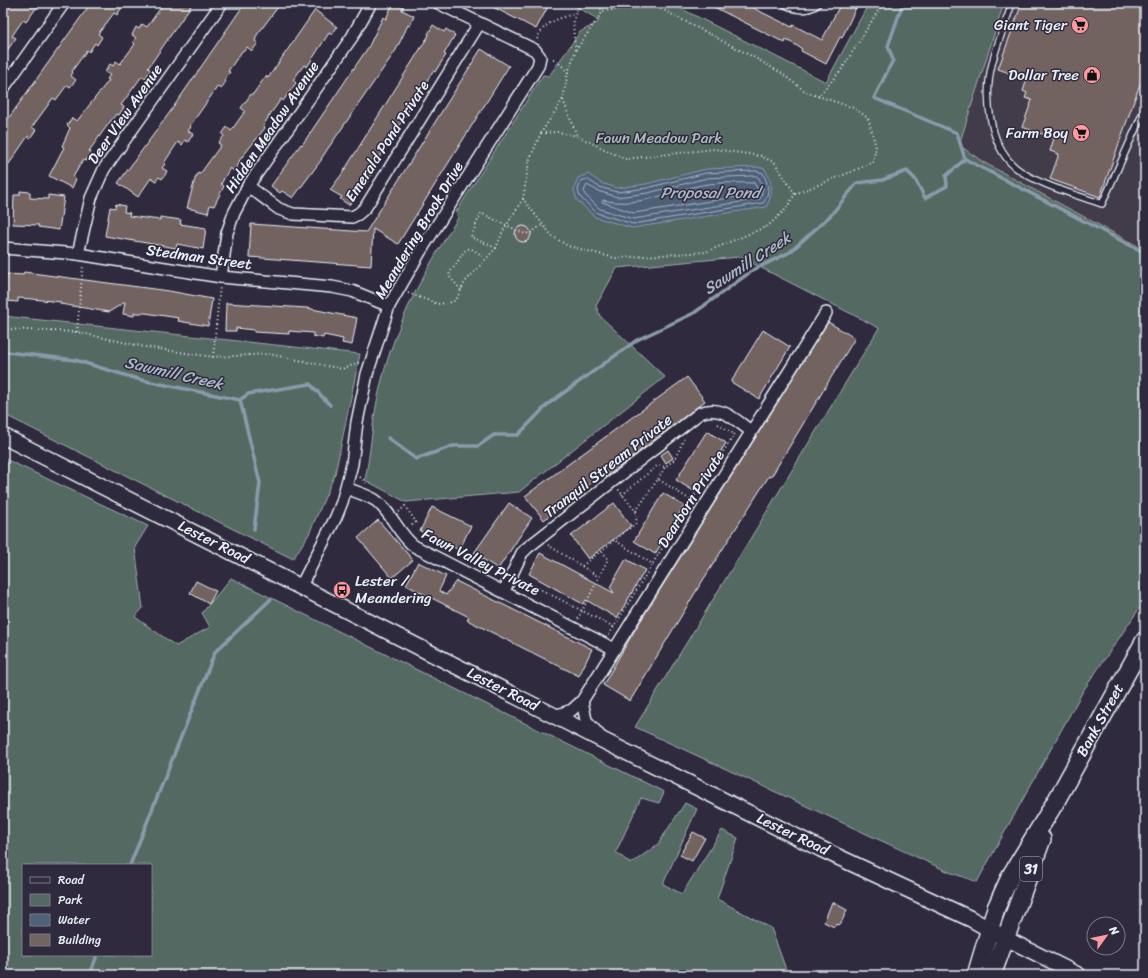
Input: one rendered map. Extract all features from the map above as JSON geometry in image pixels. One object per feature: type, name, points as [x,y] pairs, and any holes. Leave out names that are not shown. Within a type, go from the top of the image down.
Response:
[{"type":"main road","name":"Lester Road","points":[[3,436],[604,741],[821,849],[989,928],[1005,938]]},
{"type":"main road","name":"Bank Street","points":[[976,975],[996,908],[1011,875],[1056,801],[1145,640]]},
{"type":"main road","name":"Bank Street","points":[[992,975],[1056,801]]},
{"type":"street","points":[[3,89],[64,3]]},
{"type":"street","name":"Deer View Avenue","points":[[81,254],[91,198],[104,169],[222,3]]},
{"type":"street","name":"Hidden Meadow Avenue","points":[[221,278],[227,233],[234,213],[248,186],[352,37],[371,3]]},
{"type":"street","points":[[438,3],[535,50],[540,57]]},
{"type":"street","points":[[788,3],[797,7],[810,7],[816,3]]},
{"type":"street","name":"Emerald Pond Private","points":[[248,186],[287,212],[346,217],[358,214],[365,208],[479,24]]},
{"type":"street","name":"Meandering Brook Drive","points":[[301,586],[336,517],[346,488],[364,388],[389,306],[397,290],[538,66],[540,57]]},
{"type":"street","name":"Stedman Street","points":[[3,248],[81,254],[221,278],[332,287],[352,292],[389,306]]},
{"type":"street","name":"Dearborn Private","points":[[555,716],[572,710],[582,701],[826,313]]},
{"type":"street","name":"Tranquil Stream Private","points":[[504,591],[522,553],[700,413],[710,409],[720,410],[752,431]]},
{"type":"street","name":"Fawn Valley Private","points":[[346,488],[375,500],[385,511],[401,534],[414,546],[574,627],[614,649]]},
{"type":"street","points":[[582,701],[586,720],[604,741]]},
{"type":"street","points":[[1005,938],[1079,975]]},
{"type":"lane","points":[[1012,3],[992,65],[989,107],[994,132],[1001,150],[1015,167],[1032,178],[1102,204],[1145,108]]},
{"type":"path","points":[[576,50],[573,30],[574,14],[580,3]]},
{"type":"path","points":[[595,3],[603,12]]},
{"type":"path","points":[[818,98],[842,69],[883,3]]},
{"type":"path","points":[[397,290],[438,304],[453,302],[457,298],[465,282],[485,258],[496,248],[523,199],[529,161],[541,133],[563,99],[568,72],[576,50],[603,12],[654,5],[757,59],[781,73],[806,92],[818,98],[854,108],[868,118],[876,147],[873,162],[794,194],[785,210],[768,226],[706,252],[615,258],[568,246],[552,236],[523,199]]},
{"type":"path","points":[[532,49],[540,31],[557,18],[574,14]]},
{"type":"path","points":[[540,57],[555,60],[568,72]]},
{"type":"path","points":[[563,99],[577,136]]},
{"type":"path","points":[[541,133],[558,132],[577,136],[625,159],[714,150],[761,156],[775,163],[794,194]]},
{"type":"path","points":[[496,248],[471,237],[481,213],[525,234],[532,232],[542,225]]},
{"type":"path","points":[[461,290],[449,276],[462,252],[474,250],[485,258]]},
{"type":"path","points":[[77,332],[81,254]]},
{"type":"path","points":[[213,357],[221,278]]},
{"type":"path","points":[[3,329],[77,332],[145,347],[213,357],[269,354],[342,369],[358,363],[361,357]]},
{"type":"path","points":[[713,420],[734,434]]},
{"type":"path","points":[[604,643],[691,501],[741,424]]},
{"type":"path","points":[[582,566],[616,541],[636,523],[636,511],[665,467],[675,459],[687,433]]},
{"type":"path","points":[[622,494],[658,465],[665,467]]},
{"type":"path","points":[[360,477],[372,487]]},
{"type":"path","points":[[658,479],[703,508]]},
{"type":"path","points":[[612,482],[636,511]]},
{"type":"path","points":[[398,512],[405,506],[416,522],[409,528],[412,531]]},
{"type":"path","points":[[538,539],[600,577]]},
{"type":"path","points":[[616,541],[663,571]]},
{"type":"path","points":[[574,627],[608,559],[602,551]]},
{"type":"path","points":[[510,577],[519,578],[624,633]]},
{"type":"shaded area","points":[[1004,3],[1145,3],[1145,250],[983,162],[959,145]]},
{"type":"green space","name":"Fawn Meadow Park","points":[[570,3],[670,3],[826,82],[869,3],[1004,3],[959,145],[983,162],[1145,250],[1145,600],[1083,691],[977,882],[949,872],[635,727],[879,328],[740,257],[617,268],[596,306],[600,316],[665,377],[519,492],[406,502],[365,480],[373,425],[385,368],[401,323],[421,280],[458,218],[456,212],[543,75],[549,76],[580,32],[597,23],[599,20]]},
{"type":"green space","points":[[3,316],[360,354],[335,474],[309,534],[293,559],[3,414]]},
{"type":"green space","points":[[3,458],[148,526],[135,547],[143,608],[135,617],[176,646],[210,627],[202,613],[231,578],[664,792],[659,803],[641,798],[616,852],[631,864],[658,844],[685,803],[697,809],[663,884],[682,894],[722,830],[738,838],[717,899],[771,928],[788,975],[3,975]]},
{"type":"water","name":"Proposal Pond","points":[[757,167],[765,169],[772,188],[771,196],[766,207],[632,228],[595,217],[577,200],[574,190],[578,178],[588,174],[601,183],[617,188],[646,184],[706,169]]},
{"type":"building","points":[[5,3],[40,3],[26,22],[23,20],[12,36],[16,38],[3,56],[3,6]]},
{"type":"building","points":[[91,3],[120,3],[119,5],[122,7],[117,15],[114,13],[98,34],[102,37],[97,45],[95,43],[89,52],[87,50],[72,71],[71,76],[76,80],[70,87],[67,85],[56,100],[53,98],[32,127],[36,130],[30,138],[28,136],[9,164],[3,159],[3,126]]},
{"type":"building","points":[[164,3],[193,3],[148,68],[151,70],[145,78],[142,76],[121,105],[124,107],[119,115],[116,114],[104,130],[89,151],[91,152],[86,161],[83,160],[73,177],[76,179],[72,188],[49,176],[64,147],[62,146],[70,128],[67,125],[72,118],[77,121],[109,80],[107,79],[110,75],[105,72],[110,64],[113,66],[116,61],[120,64],[135,44],[133,42],[136,38],[132,35],[136,27],[139,29],[142,24],[147,27]]},
{"type":"building","points":[[245,3],[281,3],[257,35],[255,41],[258,43],[252,51],[247,47],[244,51],[243,50],[228,71],[230,72],[224,80],[226,81],[221,89],[218,86],[190,126],[191,127],[188,131],[193,134],[188,142],[185,140],[182,145],[178,142],[162,168],[167,171],[165,175],[162,179],[159,177],[156,181],[151,178],[138,197],[118,183],[170,112]]},
{"type":"building","points":[[393,3],[404,7],[402,10],[414,16],[396,50],[322,159],[293,198],[282,191],[280,193],[271,186],[301,144],[302,145],[369,46],[383,17],[386,19]]},
{"type":"building","points":[[485,3],[550,3],[536,29]]},
{"type":"building","points":[[706,3],[747,3],[757,10],[792,27],[793,25],[822,40],[841,3],[858,3],[842,38],[840,37],[826,64],[801,51],[802,49],[794,44],[786,40],[785,43]]},
{"type":"building","points":[[1022,3],[1145,3],[1145,70],[1100,197],[1050,179],[1059,154],[1050,151],[1054,138],[1022,127],[1032,100],[1025,98],[1027,93],[1023,91],[1027,79],[998,69]]},
{"type":"building","points":[[315,10],[337,27],[332,35],[329,33],[307,67],[304,65],[293,80],[296,83],[283,101],[281,99],[269,116],[263,126],[265,128],[239,161],[240,162],[234,171],[230,168],[221,184],[224,186],[214,206],[210,205],[208,213],[187,208],[195,179],[198,173],[200,174],[221,145],[218,143],[224,136],[222,134],[227,127],[231,131],[245,111],[241,108],[266,76],[268,78]]},
{"type":"building","points":[[433,25],[444,32],[446,29],[455,35],[444,54],[446,55],[435,72],[433,71],[372,169],[374,171],[363,188],[362,187],[359,190],[349,205],[340,199],[342,197],[330,190],[342,174],[429,35],[428,34]]},
{"type":"building","points":[[481,49],[509,66],[398,244],[373,229],[371,266],[249,257],[251,224],[366,232]]},
{"type":"building","points":[[20,191],[30,192],[30,198],[48,199],[48,195],[64,197],[59,230],[38,227],[39,225],[13,224],[14,195],[20,195]]},
{"type":"building","points":[[116,204],[125,206],[124,212],[130,213],[129,216],[160,220],[160,217],[181,220],[180,224],[206,228],[203,249],[177,244],[176,248],[105,236],[110,207],[115,208]]},
{"type":"building","points":[[523,226],[530,231],[531,234],[526,241],[523,242],[516,237],[515,234],[520,227]]},
{"type":"building","points":[[24,272],[169,291],[212,299],[208,326],[178,321],[179,318],[145,313],[134,313],[134,316],[123,314],[125,302],[109,312],[60,304],[61,302],[18,298],[18,302],[6,301],[6,299],[3,299],[3,276],[7,276],[7,274],[23,275]]},
{"type":"building","points":[[226,303],[307,308],[357,318],[352,345],[342,343],[343,339],[324,335],[323,338],[313,336],[313,333],[289,331],[289,334],[254,332],[254,330],[236,328],[236,331],[225,331]]},
{"type":"building","points":[[828,322],[855,338],[771,477],[769,476],[698,588],[630,701],[603,685],[636,628]]},
{"type":"building","points":[[763,330],[790,347],[759,399],[731,382]]},
{"type":"building","points":[[687,377],[705,401],[606,477],[603,474],[544,520],[525,496]]},
{"type":"building","points":[[707,431],[726,443],[695,492],[676,480]]},
{"type":"building","points":[[668,450],[673,458],[666,463],[661,455]]},
{"type":"building","points":[[663,493],[684,506],[655,554],[634,541]]},
{"type":"building","points":[[509,503],[532,518],[498,569],[474,553]]},
{"type":"building","points":[[614,503],[631,526],[588,559],[571,536]]},
{"type":"building","points":[[432,507],[471,526],[459,550],[420,531]]},
{"type":"building","points":[[378,520],[413,560],[392,578],[358,538]]},
{"type":"building","points":[[540,553],[614,593],[610,587],[626,559],[645,570],[617,618],[586,600],[583,604],[529,574]]},
{"type":"building","points":[[418,562],[446,576],[439,591],[446,595],[456,581],[592,649],[579,676],[467,620],[469,617],[406,585]]},
{"type":"building","points":[[196,581],[216,591],[209,604],[190,593]]},
{"type":"building","points":[[693,832],[705,838],[692,861],[680,855]]},
{"type":"building","points":[[832,902],[847,910],[841,923],[839,925],[836,924],[834,927],[824,922]]},
{"type":"waterway","name":"Sawmill Creek","points":[[388,438],[416,459],[453,446],[478,446],[494,435],[518,435],[548,404],[637,340],[694,313],[753,270],[790,252],[831,215],[857,183],[882,180],[907,171],[915,179],[925,198],[947,186],[946,176],[965,159],[957,133],[874,98],[893,60],[888,46],[903,3]]},
{"type":"waterway","points":[[965,159],[1145,253]]},
{"type":"waterway","name":"Sawmill Creek","points":[[3,353],[7,352],[75,360],[141,380],[240,400],[248,394],[310,384],[330,405]]},
{"type":"waterway","points":[[240,400],[260,483],[254,529]]},
{"type":"waterway","points":[[130,864],[215,652],[271,599]]},
{"type":"waterway","points":[[90,975],[97,956]]},
{"type":"place","name":"Giant Tiger","points":[[1080,25]]},
{"type":"place","name":"Dollar Tree","points":[[1092,75]]},
{"type":"place","name":"Farm Boy","points":[[1081,133]]},
{"type":"place","name":"Lester / Meandering","points":[[342,590]]}]
